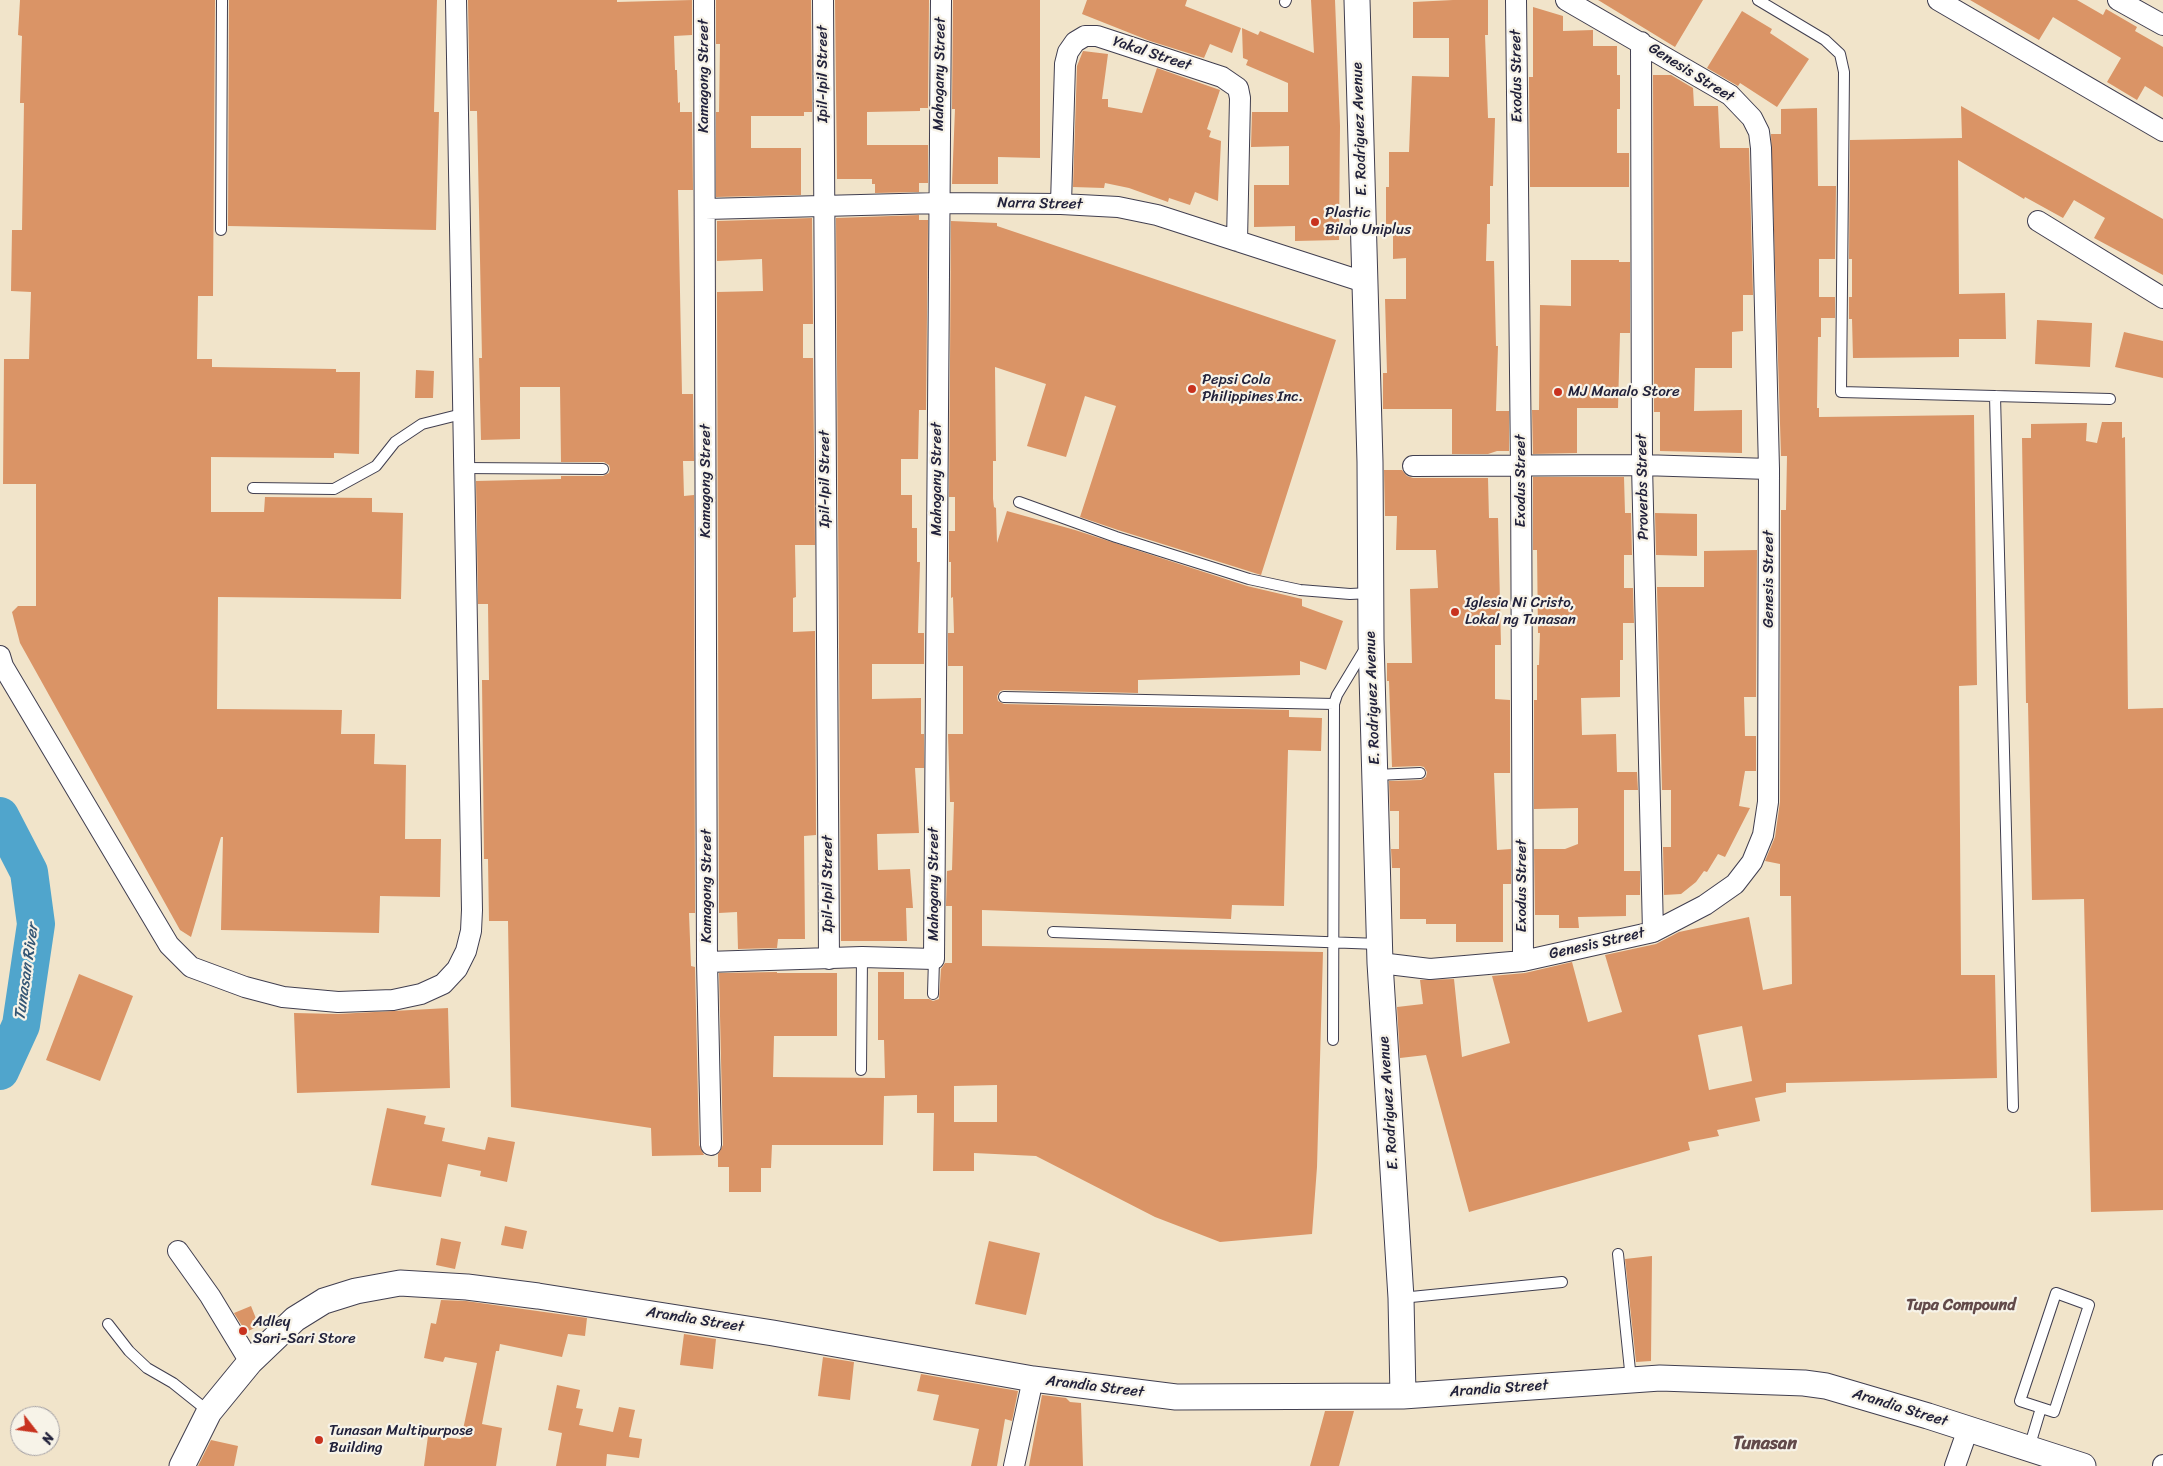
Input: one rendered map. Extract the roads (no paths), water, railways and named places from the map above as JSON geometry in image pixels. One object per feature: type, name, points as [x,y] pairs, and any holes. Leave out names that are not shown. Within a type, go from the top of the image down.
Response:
[{"type":"street","points":[[0,656],[3,666],[170,945],[191,967],[245,988],[283,997],[338,1002],[393,1000],[421,994],[443,984],[457,969],[466,951],[471,931],[456,0]]},
{"type":"street","name":"Kamagong Street","points":[[704,0],[707,962],[711,1145]]},
{"type":"street","name":"Ipil-Ipil Street","points":[[823,0],[829,959]]},
{"type":"street","name":"Mahogany Street","points":[[934,959],[941,0]]},
{"type":"street","name":"E. Rodriguez Avenue","points":[[1356,0],[1370,462],[1370,593],[1380,954],[1401,1298],[1404,1396]]},
{"type":"street","name":"Exodus Street","points":[[1516,0],[1521,465],[1522,961]]},
{"type":"street","name":"Genesis Street","points":[[1380,954],[1430,968],[1522,961],[1653,932],[1705,905],[1735,884],[1752,862],[1763,835],[1768,802],[1769,469],[1761,148],[1758,132],[1752,118],[1730,95],[1566,0]]},
{"type":"street","points":[[1938,0],[2163,131]]},
{"type":"street","points":[[2118,0],[2163,25]]},
{"type":"street","name":"Yakal Street","points":[[1061,204],[1065,64],[1068,52],[1075,42],[1085,36],[1097,36],[1222,77],[1238,88],[1240,98],[1237,241]]},
{"type":"street","name":"Proverbs Street","points":[[1641,42],[1642,465],[1653,932]]},
{"type":"street","name":"Narra Street","points":[[705,208],[823,207],[939,203],[1061,204],[1137,210],[1364,282]]},
{"type":"street","points":[[2038,221],[2163,298]]},
{"type":"street","points":[[1413,466],[1642,465],[1769,469]]},
{"type":"street","points":[[707,962],[862,957],[934,959]]},
{"type":"street","points":[[178,1252],[210,1296],[250,1362]]},
{"type":"street","name":"Arandia Street","points":[[182,1466],[190,1446],[210,1412],[250,1362],[295,1319],[324,1301],[356,1291],[400,1283],[467,1287],[538,1296],[773,1333],[1033,1379],[1176,1397],[1404,1396],[1631,1380],[1700,1378],[1811,1384],[1846,1392],[2083,1466]]},
{"type":"street","points":[[1014,1466],[1033,1379]]},
{"type":"street","points":[[1956,1466],[1968,1429]]},
{"type":"lane","points":[[221,230],[222,0]]},
{"type":"lane","points":[[1758,0],[1825,40],[1840,54],[1844,72],[1841,392],[2110,399]]},
{"type":"lane","points":[[1995,396],[2014,1107]]},
{"type":"lane","points":[[253,488],[334,489],[376,466],[395,442],[422,424],[462,414]]},
{"type":"lane","points":[[463,468],[603,469]]},
{"type":"lane","points":[[1019,502],[1125,540],[1249,579],[1300,590],[1350,594],[1370,593]]},
{"type":"lane","points":[[1333,1040],[1334,704],[1355,662],[1371,640]]},
{"type":"lane","points":[[1004,697],[1334,704]]},
{"type":"lane","points":[[1375,775],[1420,773]]},
{"type":"lane","points":[[1053,932],[1333,944],[1380,954]]},
{"type":"lane","points":[[861,1070],[862,957]]},
{"type":"lane","points":[[934,959],[934,994]]},
{"type":"lane","points":[[1618,1254],[1631,1380]]},
{"type":"lane","points":[[1401,1298],[1562,1282]]},
{"type":"lane","points":[[2056,1294],[2090,1304],[2054,1412],[2041,1408],[2020,1401],[2056,1294]]},
{"type":"lane","points":[[108,1324],[129,1351],[147,1368],[173,1383],[210,1412]]},
{"type":"lane","points":[[2029,1448],[2041,1408]]},
{"type":"waterway","name":"Tunasan River","points":[[0,816],[29,872],[36,924],[21,1025],[0,1071]]},
{"type":"place","name":"Plastic Bilao Uniplus","points":[[1315,222]]},
{"type":"place","name":"Pepsi Cola Philippines Inc.","points":[[1192,389]]},
{"type":"place","name":"MJ Manalo Store","points":[[1558,392]]},
{"type":"place","name":"Iglesia Ni Cristo, Lokal ng Tunasan","points":[[1455,612]]},
{"type":"place","name":"Adley Sari-Sari Store","points":[[243,1331]]},
{"type":"place","name":"Tunasan Multipurpose Building","points":[[319,1440]]},
{"type":"district","name":"Tupa Compound","points":[[1961,1306]]},
{"type":"district","name":"Tunasan","points":[[1765,1444]]}]
